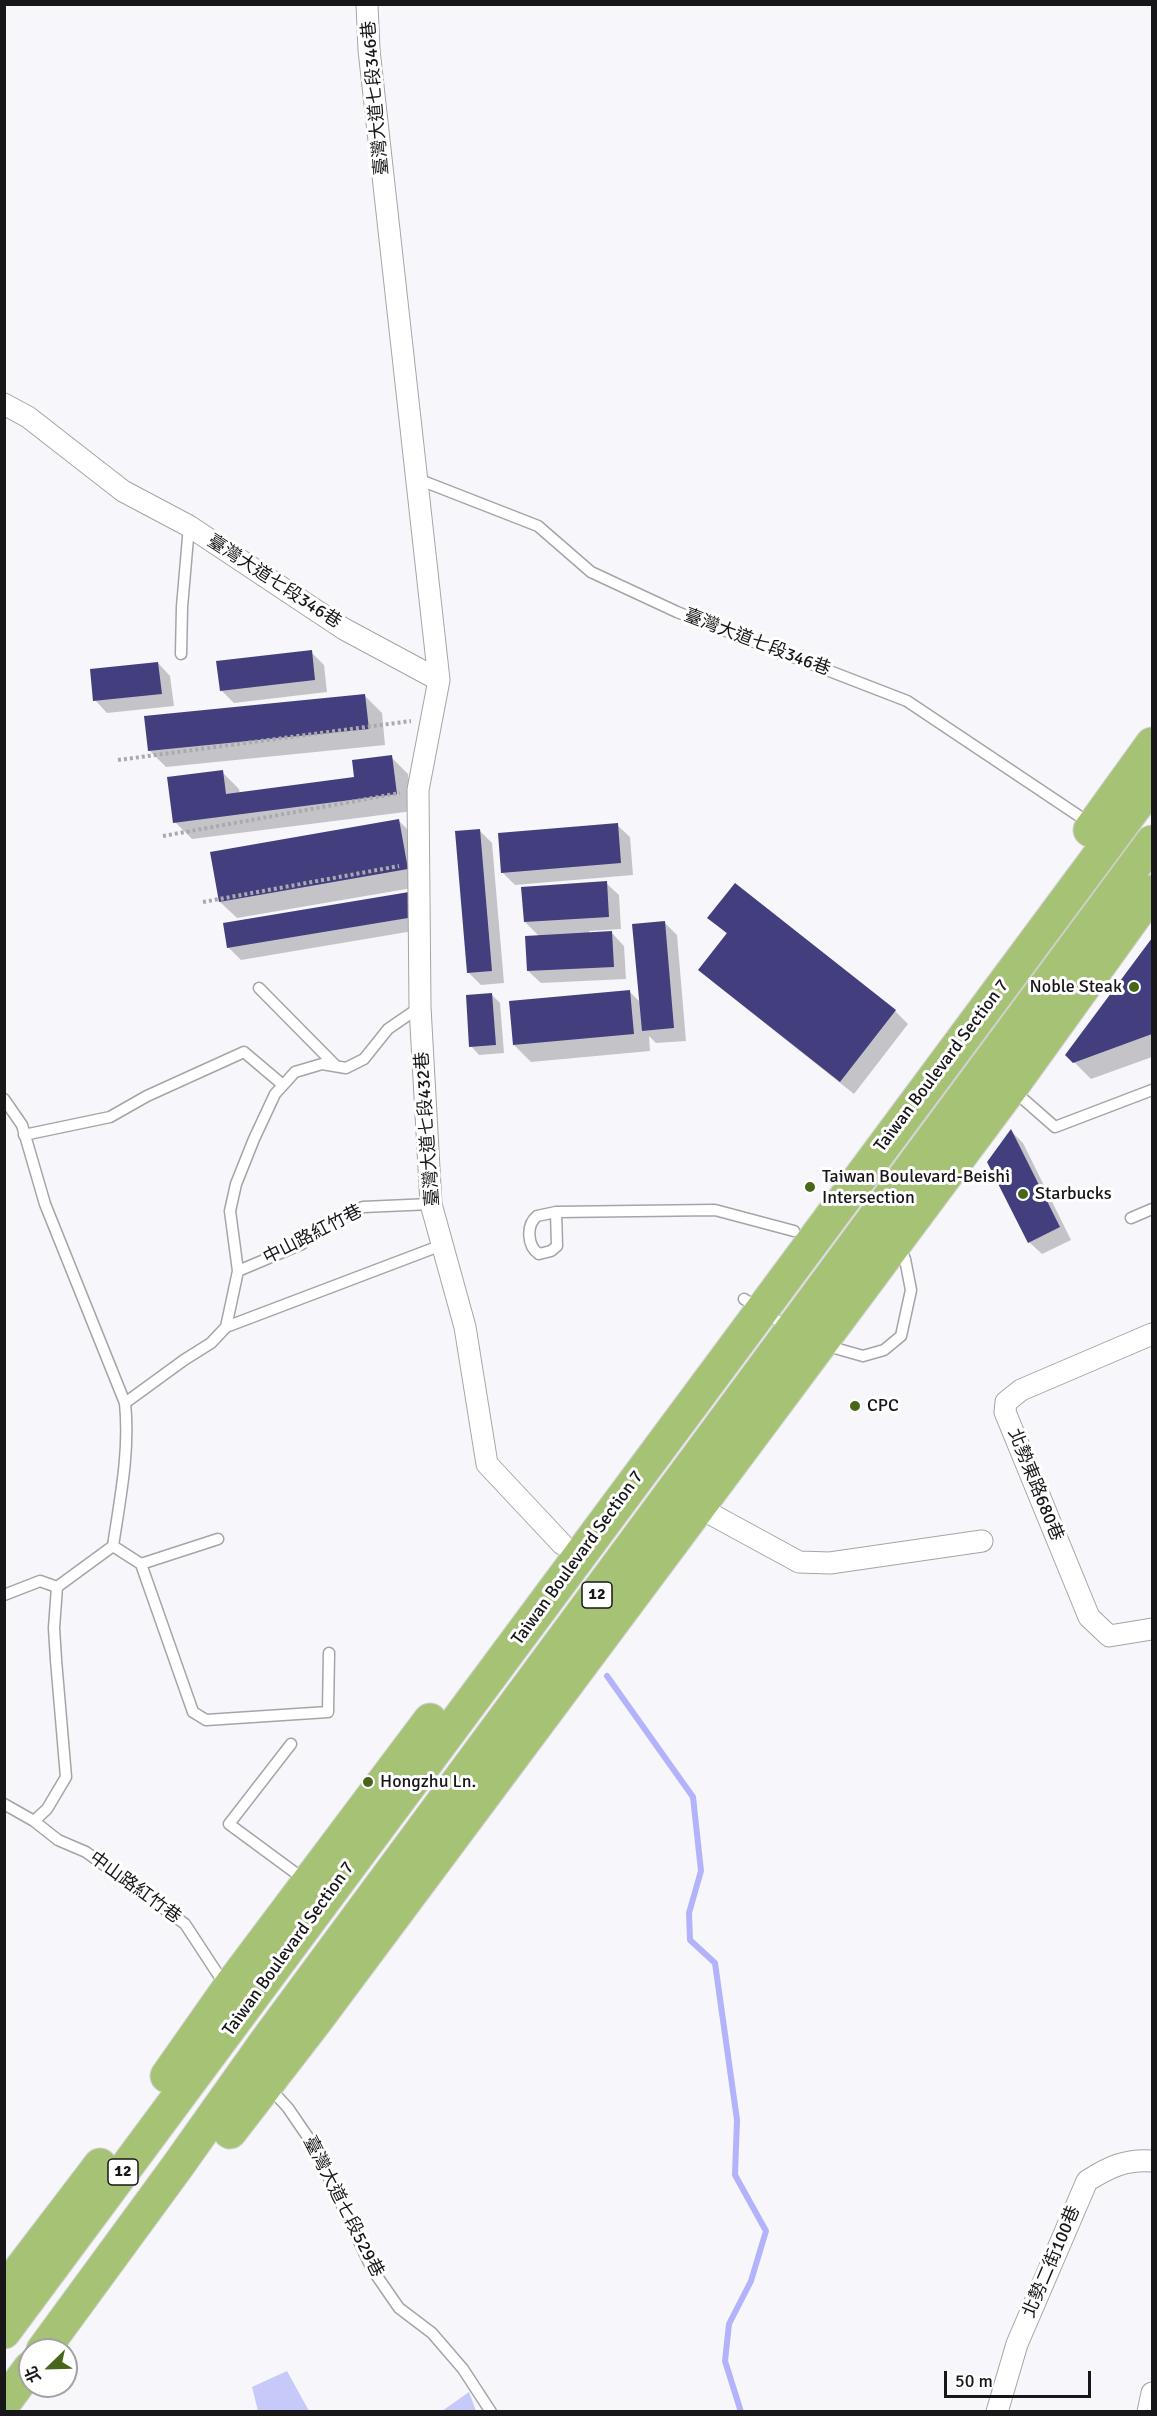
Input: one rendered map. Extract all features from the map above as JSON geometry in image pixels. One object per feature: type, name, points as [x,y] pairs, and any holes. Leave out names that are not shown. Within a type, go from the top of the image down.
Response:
[{"type":"main road","name":"Taiwan Boulevard Section 7","points":[[75,2338],[261,2037],[308,1883],[562,1544],[753,1305],[1102,831],[1152,744]]},
{"type":"main road","name":"Taiwan Boulevard Section 7","points":[[52,2338],[177,2167],[261,2037],[753,1305],[794,1231],[1102,831],[1152,784]]},
{"type":"main road","name":"Taiwan Boulevard Section 7","points":[[4,2332],[261,2037],[806,1337],[885,1232],[1148,856]]},
{"type":"main road","name":"Taiwan Boulevard Section 7","points":[[885,1232],[1011,1088],[1152,892]]},
{"type":"main road","name":"Taiwan Boulevard Section 7","points":[[4,2291],[173,2069],[261,2037],[315,2022],[698,1507],[806,1337]]},
{"type":"main road","points":[[4,2403],[18,2384]]},
{"type":"main road","points":[[22,2412],[32,2398]]},
{"type":"street","name":"臺灣大道七段346巷","points":[[367,4],[369,50],[439,680]]},
{"type":"street","name":"臺灣大道七段346巷","points":[[4,404],[28,417],[123,491],[189,526],[344,629],[439,680]]},
{"type":"street","name":"臺灣大道七段432巷","points":[[439,680],[418,790],[420,1007],[431,1204],[465,1327],[487,1464],[562,1544]]},
{"type":"street","points":[[1102,831],[1148,856]]},
{"type":"street","name":"北勢東路680巷","points":[[1152,1334],[1021,1390],[1006,1402],[1005,1412],[1089,1617],[1109,1636],[1152,1629]]},
{"type":"street","points":[[698,1507],[799,1562],[830,1563],[982,1540]]},
{"type":"street","name":"北勢二街100巷","points":[[997,2412],[1017,2344],[1087,2181],[1110,2166],[1135,2160],[1152,2161]]},
{"type":"street","points":[[1148,2412],[1152,2393]]},
{"type":"lane","name":"臺灣大道七段346巷","points":[[415,478],[538,526],[591,572],[677,612],[907,701],[1102,831]]},
{"type":"lane","points":[[181,654],[182,607],[189,526]]},
{"type":"lane","points":[[259,988],[336,1066]]},
{"type":"lane","points":[[226,1327],[238,1271],[230,1211],[236,1184],[275,1094],[295,1072],[322,1064],[346,1068],[364,1059],[388,1029],[420,1007]]},
{"type":"lane","points":[[24,1135],[110,1117],[147,1096],[244,1052],[284,1085]]},
{"type":"lane","points":[[1011,1088],[1054,1127],[1152,1090]]},
{"type":"lane","points":[[4,1099],[22,1125],[45,1204],[124,1403],[127,1424],[126,1456],[113,1546],[57,1587],[54,1628],[66,1777],[47,1809],[34,1821]]},
{"type":"lane","name":"中山路紅竹巷","points":[[238,1271],[302,1244],[332,1223],[363,1207],[431,1204]]},
{"type":"lane","points":[[1131,1218],[1152,1209]]},
{"type":"lane","points":[[556,1212],[715,1210],[794,1231]]},
{"type":"lane","points":[[753,1305],[806,1337],[863,1356],[884,1350],[901,1336],[911,1290],[905,1258],[885,1232]]},
{"type":"lane","points":[[124,1403],[211,1343],[226,1327],[442,1245]]},
{"type":"lane","points":[[141,1564],[218,1539]]},
{"type":"lane","points":[[113,1546],[141,1564],[193,1712],[206,1720],[328,1712],[329,1653]]},
{"type":"lane","points":[[4,1595],[40,1581],[57,1587]]},
{"type":"lane","points":[[291,1744],[229,1824],[308,1883]]},
{"type":"lane","name":"中山路紅竹巷","points":[[4,1804],[34,1821],[58,1840],[86,1852],[185,1924],[261,2037]]},
{"type":"lane","name":"臺灣大道七段529巷","points":[[261,2037],[288,2108],[314,2146],[372,2270],[399,2308],[432,2333],[463,2369],[491,2412]]},
{"type":"path","points":[[118,760],[432,718]]},
{"type":"path","points":[[164,836],[418,790]]},
{"type":"path","points":[[203,902],[420,862]]},
{"type":"shaded area","points":[[287,2371],[309,2411],[258,2411],[252,2387]]},
{"type":"shaded area","points":[[469,2392],[476,2411],[442,2411]]},
{"type":"building","points":[[312,650],[315,680],[220,691],[216,661]]},
{"type":"building","points":[[158,662],[162,694],[93,701],[90,669]]},
{"type":"building","points":[[365,694],[369,729],[148,751],[144,716]]},
{"type":"building","points":[[392,755],[397,794],[173,823],[167,777],[223,770],[226,794],[354,777],[352,760]]},
{"type":"building","points":[[399,819],[408,869],[219,902],[210,852]]},
{"type":"building","points":[[618,823],[621,863],[501,873],[498,833]]},
{"type":"building","points":[[480,829],[492,971],[467,973],[455,831]]},
{"type":"building","points":[[607,881],[609,917],[524,922],[521,887]]},
{"type":"building","points":[[735,883],[896,1010],[840,1082],[698,970],[727,933],[707,918]]},
{"type":"building","points":[[409,892],[414,917],[227,948],[223,923]]},
{"type":"building","points":[[665,921],[674,1028],[642,1031],[632,924]]},
{"type":"building","points":[[612,931],[614,967],[527,971],[525,936]]},
{"type":"building","name":"Noble Steak","points":[[1152,938],[1152,1034],[1073,1063],[1065,1055]]},
{"type":"building","points":[[630,990],[634,1034],[513,1045],[509,1001]]},
{"type":"building","points":[[492,993],[496,1045],[469,1047],[466,995]]},
{"type":"building","name":"Starbucks","points":[[1011,1129],[1060,1227],[1028,1243],[987,1162]]},
{"type":"waterway","points":[[607,1676],[693,1797],[701,1871],[689,1913],[690,1940],[715,1963],[737,2120],[735,2175],[766,2231],[751,2281],[729,2324],[725,2361],[741,2412]]},
{"type":"place","name":"Noble Steak","points":[[1134,987]]},
{"type":"place","name":"Taiwan Boulevard-Beishi Intersection","points":[[810,1187]]},
{"type":"place","name":"Starbucks","points":[[1023,1194]]},
{"type":"place","name":"CPC","points":[[855,1406]]},
{"type":"place","name":"Hongzhu Ln.","points":[[368,1782]]}]
